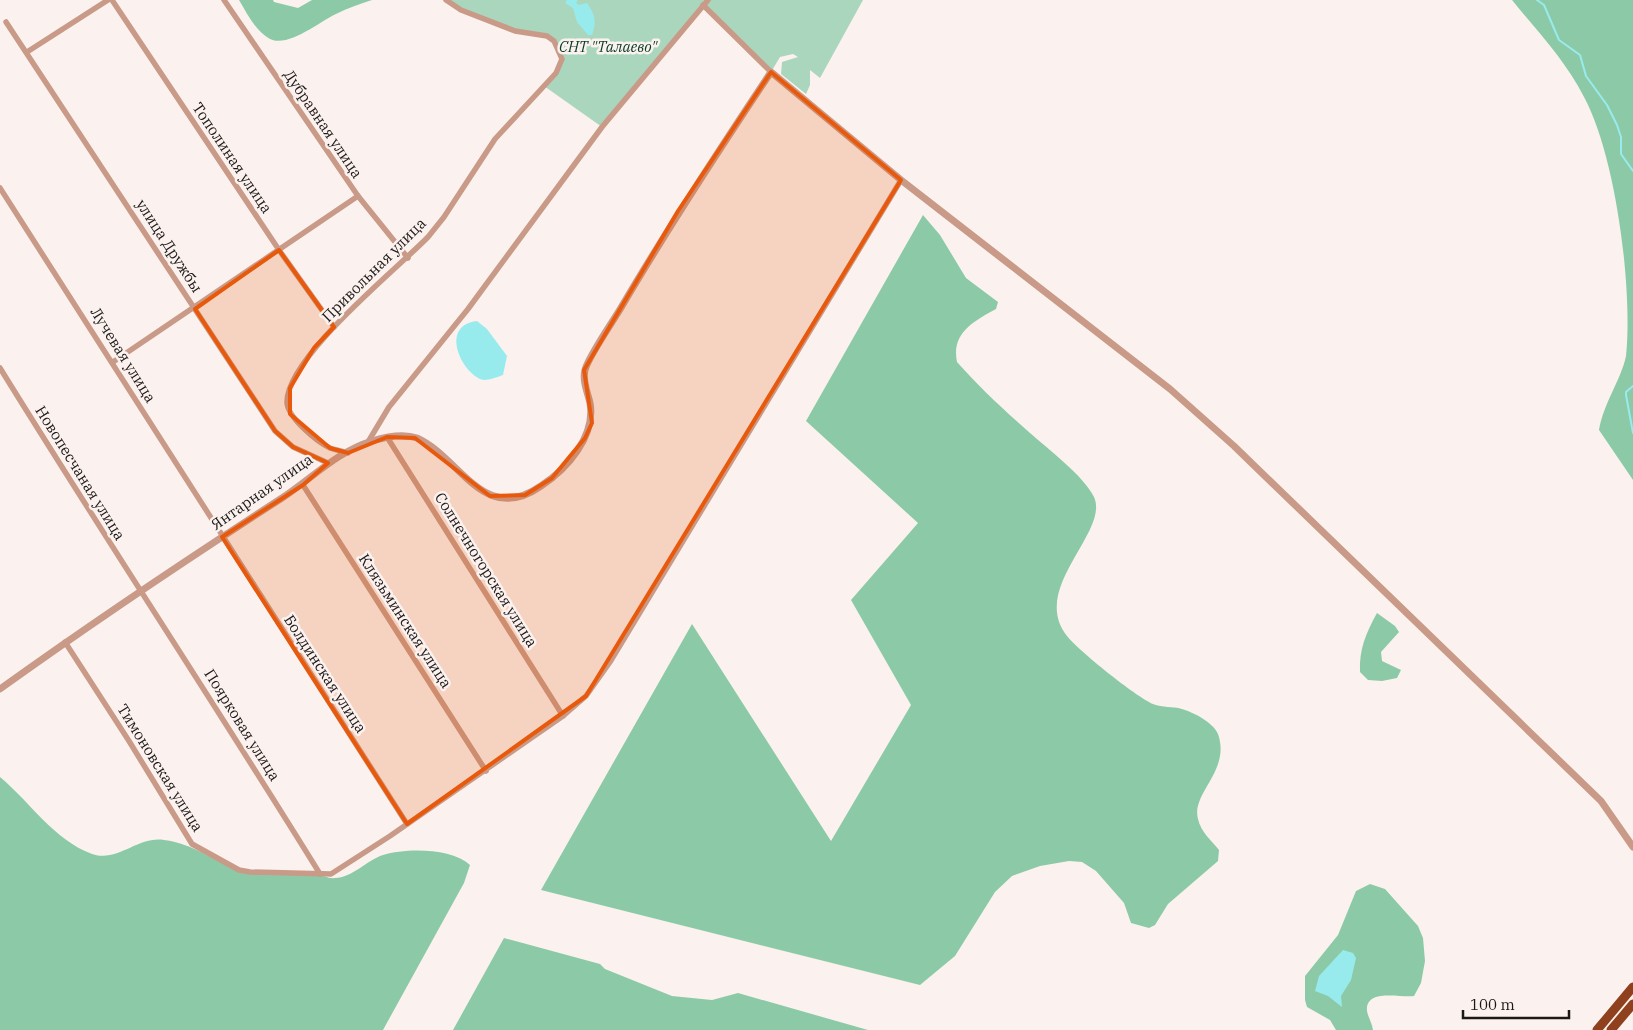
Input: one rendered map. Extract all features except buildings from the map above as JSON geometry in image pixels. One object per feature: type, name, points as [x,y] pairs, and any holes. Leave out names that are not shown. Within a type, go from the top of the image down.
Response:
[{"type":"highway","points":[[1597,1030],[1633,987]]},
{"type":"highway","points":[[1611,1030],[1633,1004]]},
{"type":"street","points":[[27,52],[110,0]]},
{"type":"street","name":"Тополиная улица","points":[[110,0],[279,250],[334,327]]},
{"type":"street","name":"Дубравная улица","points":[[224,0],[358,196],[408,258]]},
{"type":"street","name":"Привольная улица","points":[[348,452],[330,448],[290,414],[287,404],[290,388],[314,348],[408,258],[444,217],[495,139],[556,73],[562,59],[554,41],[547,36],[515,31],[461,10],[446,0]]},
{"type":"street","points":[[368,442],[389,407],[468,309],[602,127],[708,0]]},
{"type":"street","points":[[703,6],[771,72],[901,180],[1170,389],[1234,446],[1601,801],[1633,847]]},
{"type":"street","name":"улица Дружбы","points":[[6,22],[275,431],[292,447],[328,463]]},
{"type":"street","name":"Янтарная улица","points":[[0,689],[140,590],[303,485],[328,463],[368,442],[387,437],[416,438],[448,462],[476,488],[490,496],[508,498],[526,495],[552,478],[576,451],[592,423],[584,370],[678,211],[771,72]]},
{"type":"street","name":"Тимоновская улица","points":[[65,642],[192,844],[239,870],[258,873],[331,874],[486,771],[563,716],[586,696],[610,662],[901,180]]},
{"type":"street","name":"Лучевая улица","points":[[0,188],[113,362],[222,537]]},
{"type":"street","points":[[113,362],[194,309],[358,196]]},
{"type":"street","name":"Новопесчаная улица","points":[[0,368],[130,577],[140,590]]},
{"type":"street","name":"Солнечногорская улица","points":[[387,437],[563,716]]},
{"type":"street","name":"Клязьминская улица","points":[[303,485],[486,771]]},
{"type":"street","name":"Болдинская улица","points":[[222,537],[407,824]]},
{"type":"street","name":"Поярковая улица","points":[[140,590],[199,678],[320,874]]},
{"type":"highlighted area","points":[[771,72],[901,180],[586,696],[407,824],[222,537],[303,485],[328,463],[293,447],[275,431],[195,309],[279,250],[334,327],[314,348],[290,388],[290,414],[330,448],[348,453],[387,437],[415,438],[490,496],[525,495],[552,478],[585,438],[592,423],[584,370],[678,211]]},
{"type":"green space","points":[[239,0],[273,0],[274,2],[298,8],[312,0],[372,0],[329,17],[295,37],[278,41],[270,39],[260,31]]},
{"type":"green space","name":"СНТ \"Талаево\"","points":[[446,0],[863,0],[820,78],[810,70],[810,85],[806,94],[781,74],[782,62],[798,57],[793,54],[780,57],[771,72],[703,6],[602,127],[544,86],[559,67],[559,49],[547,36],[523,33],[461,10]]},
{"type":"green space","points":[[1512,0],[1633,0],[1633,480],[1599,430],[1601,420],[1624,365],[1628,328],[1620,224],[1605,153],[1595,122],[1577,84],[1551,47]]},
{"type":"green space","points":[[923,215],[940,235],[966,278],[998,302],[996,309],[972,323],[961,336],[957,343],[957,362],[974,381],[1065,463],[1082,480],[1094,497],[1096,511],[1091,527],[1063,580],[1057,599],[1058,618],[1067,636],[1108,673],[1134,692],[1153,704],[1178,708],[1203,718],[1218,734],[1221,747],[1216,770],[1197,809],[1201,828],[1219,850],[1218,861],[1168,904],[1155,925],[1149,928],[1131,923],[1124,903],[1096,871],[1082,862],[1069,861],[1040,866],[1012,876],[995,892],[955,956],[920,985],[541,890],[692,624],[831,841],[911,705],[851,600],[918,523],[806,421]]},
{"type":"green space","points":[[1377,613],[1395,626],[1399,632],[1381,652],[1382,661],[1401,670],[1397,678],[1382,681],[1368,680],[1360,672],[1364,641]]},
{"type":"green space","points":[[0,777],[66,840],[78,848],[101,856],[110,855],[145,842],[164,840],[195,849],[234,868],[262,874],[308,874],[333,878],[341,877],[377,857],[404,851],[428,851],[452,855],[470,865],[464,883],[383,1030],[0,1030]]},
{"type":"green space","points":[[1370,884],[1385,889],[1418,926],[1423,938],[1425,961],[1421,983],[1414,996],[1385,996],[1372,999],[1368,1004],[1367,1011],[1373,1030],[1336,1030],[1330,1020],[1307,1007],[1305,1000],[1305,976],[1338,935],[1356,891]]},
{"type":"green space","points":[[504,938],[600,964],[605,969],[672,996],[712,1000],[738,993],[868,1030],[453,1030]]},
{"type":"water","points":[[567,0],[578,0],[576,3],[579,5],[587,3],[594,18],[592,35],[588,35],[577,22],[573,8],[565,3]]},
{"type":"water","points":[[477,321],[487,329],[507,356],[503,375],[484,380],[476,377],[462,361],[456,341],[458,332],[465,325]]},
{"type":"water","points":[[1343,950],[1353,953],[1356,958],[1351,980],[1341,996],[1342,1007],[1328,996],[1315,991],[1319,976]]},
{"type":"waterway","points":[[1537,0],[1544,5],[1559,40],[1580,55],[1586,76],[1607,105],[1617,125],[1621,137],[1621,154],[1633,171]]},
{"type":"waterway","points":[[1633,386],[1626,392],[1633,433]]}]
